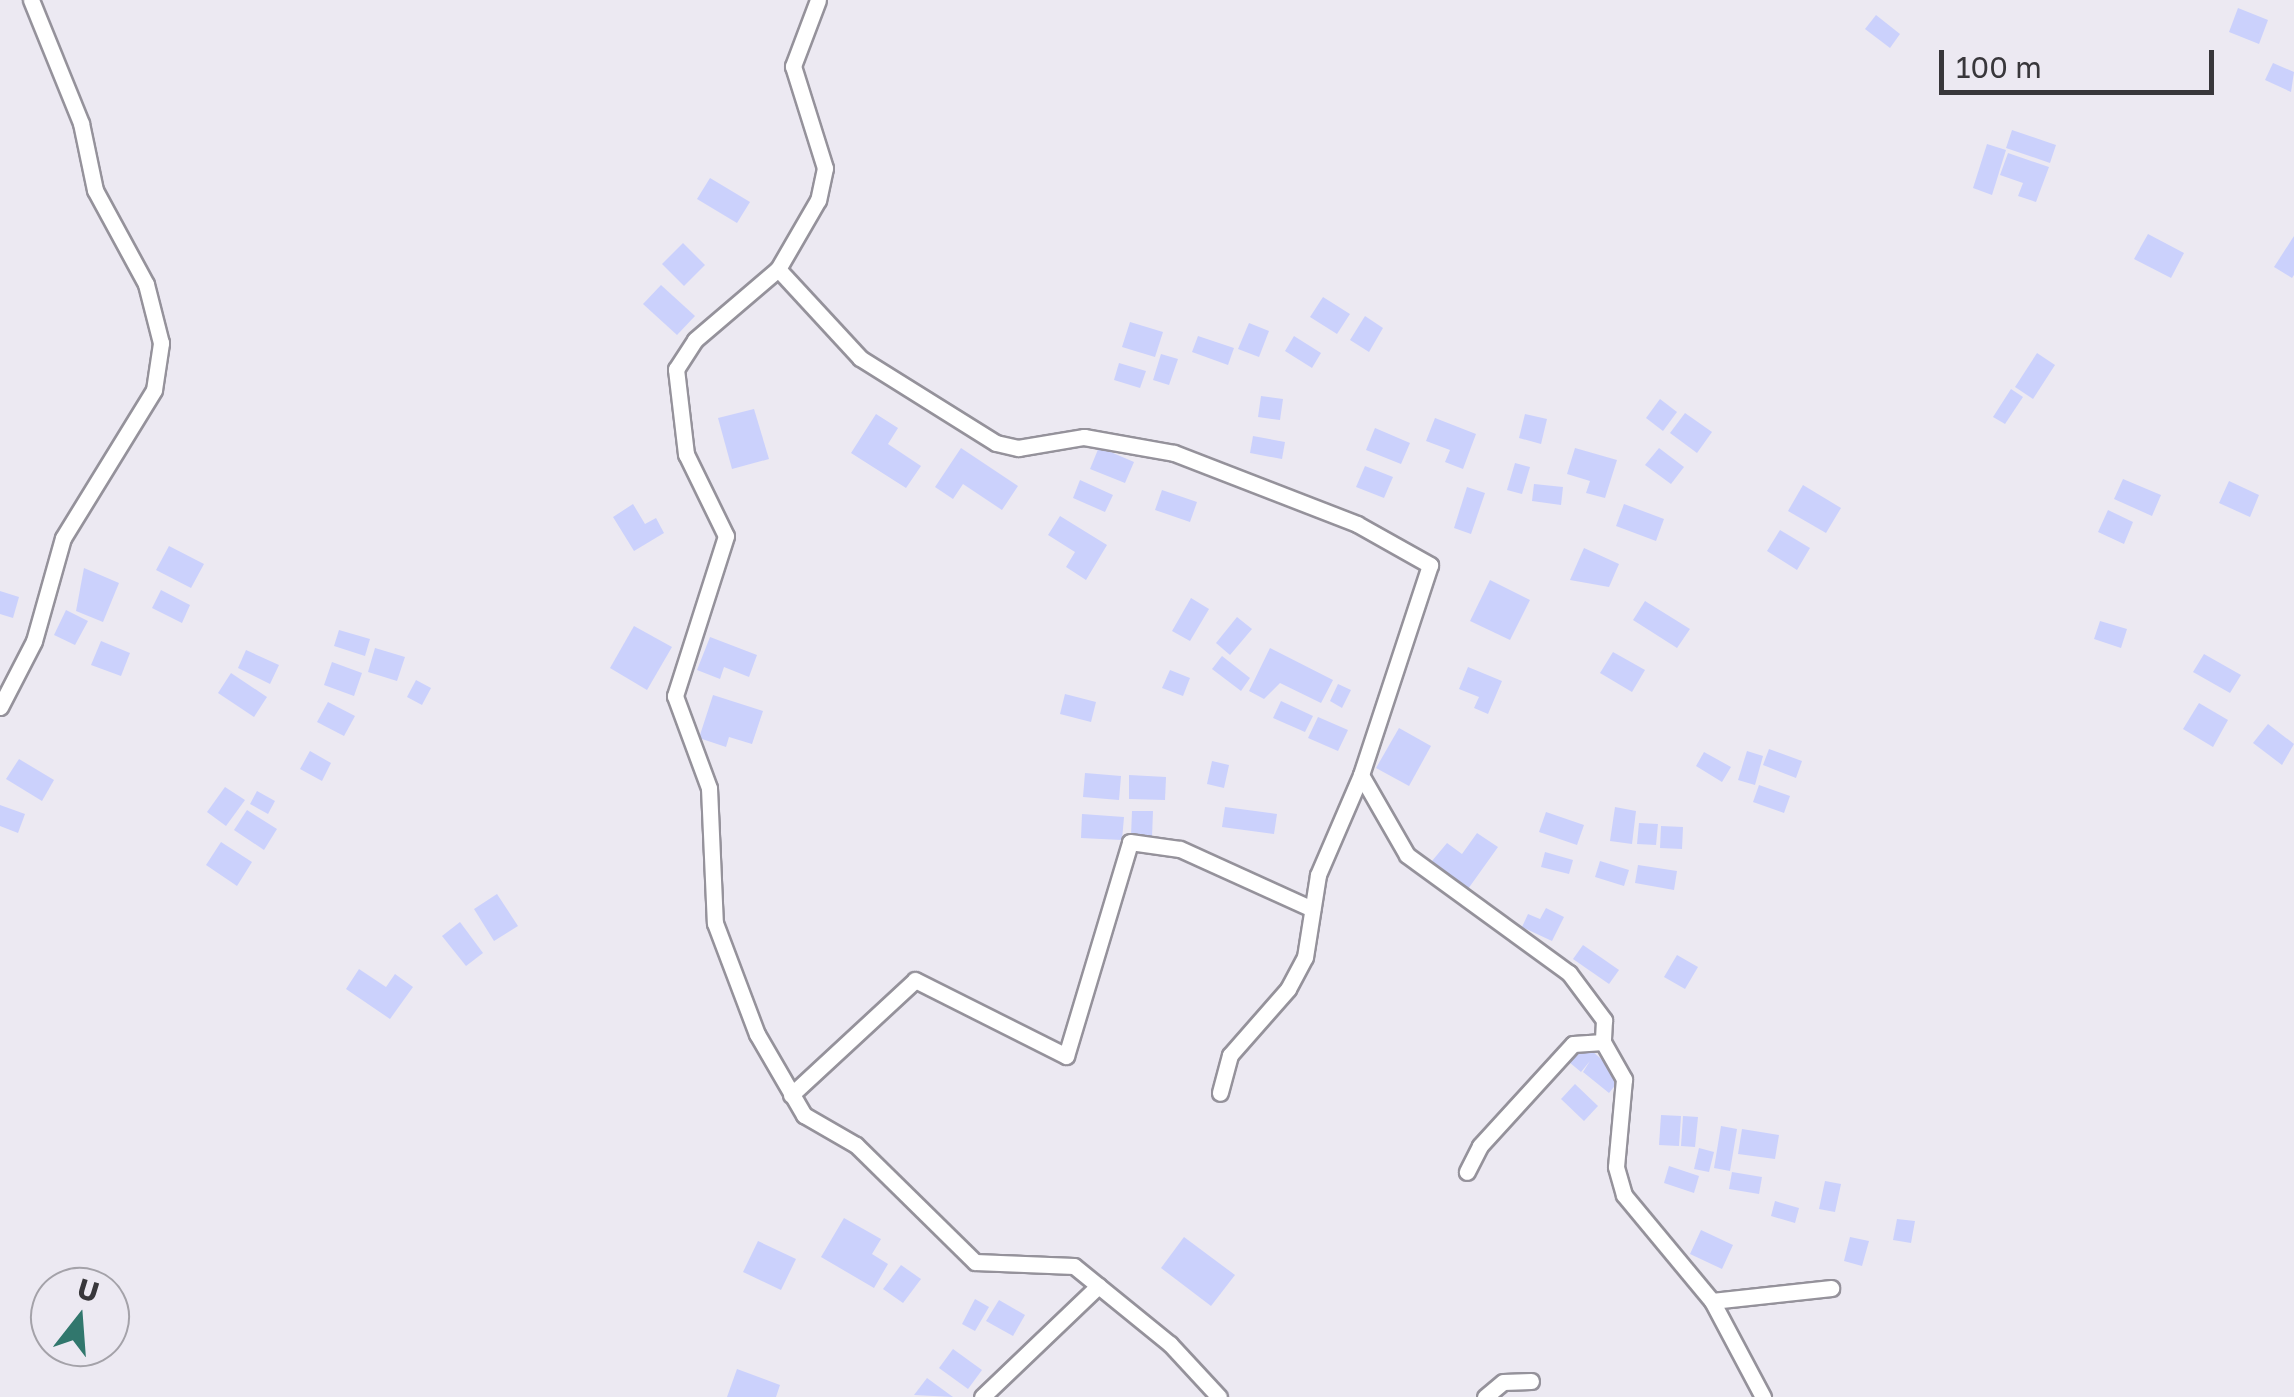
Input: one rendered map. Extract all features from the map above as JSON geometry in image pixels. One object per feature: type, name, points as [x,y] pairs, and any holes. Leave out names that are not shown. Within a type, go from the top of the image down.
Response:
[{"type":"street","points":[[0,706],[34,641],[64,538],[154,390],[161,343],[146,284],[95,190],[81,123],[31,0]]},
{"type":"street","points":[[818,0],[793,66],[824,184],[778,268],[695,340],[676,369],[686,454],[726,536],[722,564],[692,624],[675,696],[709,788],[716,923],[757,1034],[791,1095],[818,1126],[856,1145],[975,1262],[1065,1261],[1220,1397]]},
{"type":"street","points":[[778,268],[860,358],[996,443],[1018,448],[1084,437],[1174,454],[1425,558],[1432,573],[1361,775],[1335,826],[1296,978],[1230,1055],[1220,1093]]},
{"type":"street","points":[[1361,775],[1406,855],[1569,973],[1598,1004],[1604,1042],[1624,1079],[1616,1167],[1624,1195],[1712,1300],[1763,1397]]},
{"type":"street","points":[[791,1095],[915,980],[1066,1056],[1130,842],[1180,849],[1312,910]]},
{"type":"street","points":[[1466,1172],[1480,1146],[1572,1044],[1604,1042]]},
{"type":"street","points":[[982,1397],[1098,1286]]},
{"type":"street","points":[[1712,1300],[1831,1288]]},
{"type":"street","points":[[1485,1397],[1503,1382],[1531,1382]]},
{"type":"building","points":[[2238,8],[2268,20],[2259,44],[2229,32]]},
{"type":"building","points":[[1876,15],[1900,34],[1890,48],[1865,29]]},
{"type":"building","points":[[2273,63],[2294,72],[2291,92],[2265,80]]},
{"type":"building","points":[[2012,130],[2056,145],[2050,163],[2006,148]]},
{"type":"building","points":[[1987,144],[2006,150],[1992,195],[1973,188]]},
{"type":"building","points":[[2008,153],[2049,167],[2036,202],[2018,196],[2023,183],[2000,175]]},
{"type":"building","points":[[710,178],[750,202],[737,223],[697,199]]},
{"type":"building","points":[[2148,234],[2184,253],[2171,278],[2134,259]]},
{"type":"building","points":[[2294,236],[2294,275],[2292,278],[2274,267]]},
{"type":"building","points":[[683,243],[705,265],[684,286],[662,264]]},
{"type":"building","points":[[661,285],[695,316],[677,335],[643,304]]},
{"type":"building","points":[[1323,297],[1350,314],[1337,334],[1310,317]]},
{"type":"building","points":[[1365,316],[1383,328],[1369,352],[1350,340]]},
{"type":"building","points":[[1130,322],[1163,332],[1155,357],[1122,347]]},
{"type":"building","points":[[1249,323],[1269,331],[1259,357],[1238,349]]},
{"type":"building","points":[[1198,336],[1234,348],[1228,365],[1192,352]]},
{"type":"building","points":[[1294,336],[1321,353],[1312,368],[1285,351]]},
{"type":"building","points":[[2037,353],[2055,365],[2033,399],[2015,387]]},
{"type":"building","points":[[1161,354],[1178,359],[1169,385],[1153,380]]},
{"type":"building","points":[[1119,363],[1146,371],[1140,388],[1114,380]]},
{"type":"building","points":[[2011,389],[2023,397],[2005,424],[1993,417]]},
{"type":"building","points":[[1261,396],[1283,399],[1280,420],[1258,417]]},
{"type":"building","points":[[1660,399],[1677,412],[1663,431],[1646,418]]},
{"type":"building","points":[[754,409],[769,459],[732,469],[718,418]]},
{"type":"building","points":[[1685,413],[1712,432],[1697,453],[1670,433]]},
{"type":"building","points":[[876,414],[898,428],[888,444],[921,466],[906,488],[851,453]]},
{"type":"building","points":[[1525,414],[1547,419],[1541,444],[1519,438]]},
{"type":"building","points":[[1435,418],[1476,434],[1463,469],[1445,462],[1450,450],[1426,441]]},
{"type":"building","points":[[1375,428],[1410,443],[1401,464],[1366,450]]},
{"type":"building","points":[[1253,436],[1285,442],[1282,459],[1250,453]]},
{"type":"building","points":[[1099,447],[1134,462],[1125,483],[1090,469]]},
{"type":"building","points":[[961,448],[1018,486],[1002,510],[963,484],[953,499],[935,487]]},
{"type":"building","points":[[1575,448],[1617,460],[1605,498],[1586,493],[1590,481],[1567,474]]},
{"type":"building","points":[[1659,448],[1684,467],[1671,484],[1645,465]]},
{"type":"building","points":[[1515,463],[1530,467],[1522,494],[1507,490]]},
{"type":"building","points":[[1365,466],[1393,477],[1384,498],[1356,487]]},
{"type":"building","points":[[2123,479],[2161,495],[2152,516],[2114,499]]},
{"type":"building","points":[[1080,480],[1113,495],[1105,512],[1073,498]]},
{"type":"building","points":[[2229,481],[2259,495],[2250,517],[2219,503]]},
{"type":"building","points":[[1534,484],[1563,487],[1561,505],[1532,501]]},
{"type":"building","points":[[1803,485],[1841,508],[1826,533],[1788,511]]},
{"type":"building","points":[[1467,487],[1485,493],[1471,534],[1454,528]]},
{"type":"building","points":[[1162,490],[1197,502],[1190,522],[1155,510]]},
{"type":"building","points":[[633,504],[645,524],[656,518],[664,533],[634,551],[613,517]]},
{"type":"building","points":[[1624,504],[1664,519],[1656,541],[1616,526]]},
{"type":"building","points":[[2108,510],[2133,522],[2124,544],[2098,532]]},
{"type":"building","points":[[1060,516],[1107,545],[1086,580],[1066,567],[1075,552],[1048,535]]},
{"type":"building","points":[[1780,530],[1810,548],[1797,570],[1767,551]]},
{"type":"building","points":[[169,546],[204,564],[191,588],[156,570]]},
{"type":"building","points":[[1584,548],[1619,564],[1609,587],[1570,580]]},
{"type":"building","points":[[84,568],[119,583],[103,622],[76,611]]},
{"type":"building","points":[[1490,580],[1530,600],[1510,640],[1470,621]]},
{"type":"building","points":[[161,590],[190,605],[182,623],[152,608]]},
{"type":"building","points":[[0,591],[19,597],[13,618],[0,614]]},
{"type":"building","points":[[1191,598],[1209,609],[1190,641],[1172,631]]},
{"type":"building","points":[[1645,601],[1690,629],[1677,648],[1633,620]]},
{"type":"building","points":[[66,610],[88,621],[75,645],[54,635]]},
{"type":"building","points":[[1237,617],[1252,629],[1230,655],[1216,643]]},
{"type":"building","points":[[2100,621],[2127,629],[2121,648],[2094,639]]},
{"type":"building","points":[[634,626],[672,647],[647,690],[610,668]]},
{"type":"building","points":[[339,630],[370,639],[365,656],[334,646]]},
{"type":"building","points":[[710,637],[757,655],[749,677],[724,667],[720,679],[697,670]]},
{"type":"building","points":[[101,641],[130,653],[121,676],[91,665]]},
{"type":"building","points":[[375,648],[405,657],[397,681],[368,672]]},
{"type":"building","points":[[1270,648],[1333,680],[1321,703],[1280,683],[1264,699],[1249,691]]},
{"type":"building","points":[[246,650],[279,665],[270,684],[238,668]]},
{"type":"building","points":[[1613,652],[1645,670],[1632,692],[1600,673]]},
{"type":"building","points":[[2204,654],[2241,675],[2230,693],[2193,672]]},
{"type":"building","points":[[1222,656],[1250,678],[1241,691],[1212,669]]},
{"type":"building","points":[[332,662],[362,673],[354,696],[324,685]]},
{"type":"building","points":[[1468,667],[1502,681],[1488,714],[1474,708],[1479,697],[1459,689]]},
{"type":"building","points":[[1170,670],[1190,678],[1183,696],[1162,688]]},
{"type":"building","points":[[231,673],[267,697],[254,717],[218,693]]},
{"type":"building","points":[[416,680],[431,688],[422,705],[407,697]]},
{"type":"building","points":[[1338,684],[1351,690],[1342,708],[1330,701]]},
{"type":"building","points":[[1065,694],[1096,702],[1091,722],[1060,714]]},
{"type":"building","points":[[713,695],[763,711],[752,744],[729,737],[726,747],[699,738]]},
{"type":"building","points":[[1281,701],[1313,716],[1305,732],[1273,718]]},
{"type":"building","points":[[328,702],[355,716],[344,736],[317,722]]},
{"type":"building","points":[[2199,703],[2228,720],[2213,747],[2183,729]]},
{"type":"building","points":[[1318,717],[1348,730],[1338,751],[1308,738]]},
{"type":"building","points":[[2268,724],[2294,744],[2282,765],[2253,743]]},
{"type":"building","points":[[1399,728],[1431,746],[1409,786],[1376,768]]},
{"type":"building","points":[[1769,749],[1802,761],[1796,778],[1763,765]]},
{"type":"building","points":[[310,751],[331,763],[322,781],[300,769]]},
{"type":"building","points":[[1747,751],[1763,756],[1755,785],[1738,780]]},
{"type":"building","points":[[1704,752],[1731,767],[1722,782],[1696,766]]},
{"type":"building","points":[[19,759],[54,780],[42,801],[6,779]]},
{"type":"building","points":[[1212,761],[1229,765],[1224,788],[1207,784]]},
{"type":"building","points":[[1085,773],[1121,776],[1119,800],[1083,797]]},
{"type":"building","points":[[1129,775],[1166,777],[1165,800],[1129,799]]},
{"type":"building","points":[[1759,785],[1790,796],[1784,813],[1753,802]]},
{"type":"building","points":[[225,787],[245,800],[226,826],[207,812]]},
{"type":"building","points":[[257,791],[275,801],[268,814],[250,804]]},
{"type":"building","points":[[0,805],[25,814],[18,833],[0,826]]},
{"type":"building","points":[[1225,807],[1277,814],[1274,834],[1222,827]]},
{"type":"building","points":[[1615,807],[1636,811],[1632,844],[1610,841]]},
{"type":"building","points":[[247,810],[277,829],[264,850],[234,830]]},
{"type":"building","points":[[1132,811],[1153,811],[1152,837],[1131,836]]},
{"type":"building","points":[[1546,812],[1584,825],[1577,845],[1539,832]]},
{"type":"building","points":[[1082,814],[1124,817],[1122,840],[1081,838]]},
{"type":"building","points":[[1639,823],[1658,824],[1656,845],[1637,844]]},
{"type":"building","points":[[1661,826],[1683,827],[1682,849],[1660,848]]},
{"type":"building","points":[[1477,833],[1498,847],[1468,889],[1432,861],[1447,843],[1462,854]]},
{"type":"building","points":[[221,842],[252,862],[237,886],[206,865]]},
{"type":"building","points":[[1545,852],[1573,860],[1569,874],[1541,867]]},
{"type":"building","points":[[1600,861],[1629,870],[1624,886],[1595,877]]},
{"type":"building","points":[[1638,865],[1677,871],[1674,890],[1635,883]]},
{"type":"building","points":[[497,894],[518,926],[494,941],[474,909]]},
{"type":"building","points":[[1546,908],[1564,917],[1552,941],[1522,927],[1528,914],[1540,919]]},
{"type":"building","points":[[460,922],[483,953],[466,966],[442,936]]},
{"type":"building","points":[[1583,945],[1619,970],[1609,984],[1573,959]]},
{"type":"building","points":[[1677,955],[1698,967],[1685,989],[1664,977]]},
{"type":"building","points":[[359,969],[386,987],[395,974],[413,987],[390,1019],[346,989]]},
{"type":"building","points":[[1584,1044],[1622,1077],[1609,1093],[1583,1072],[1590,1061],[1581,1072],[1569,1062]]},
{"type":"building","points":[[1575,1084],[1598,1106],[1584,1121],[1561,1099]]},
{"type":"building","points":[[1661,1115],[1681,1116],[1679,1146],[1659,1145]]},
{"type":"building","points":[[1683,1116],[1698,1117],[1695,1147],[1681,1146]]},
{"type":"building","points":[[1721,1126],[1737,1129],[1730,1171],[1714,1168]]},
{"type":"building","points":[[1742,1129],[1779,1135],[1775,1159],[1738,1154]]},
{"type":"building","points":[[1699,1148],[1714,1152],[1709,1172],[1694,1169]]},
{"type":"building","points":[[1669,1166],[1699,1176],[1694,1193],[1664,1183]]},
{"type":"building","points":[[1732,1172],[1762,1177],[1759,1194],[1729,1189]]},
{"type":"building","points":[[1825,1181],[1841,1184],[1835,1212],[1819,1209]]},
{"type":"building","points":[[1775,1201],[1799,1208],[1795,1223],[1771,1216]]},
{"type":"building","points":[[844,1218],[881,1239],[872,1254],[888,1264],[874,1288],[821,1257]]},
{"type":"building","points":[[1897,1219],[1915,1221],[1911,1243],[1893,1240]]},
{"type":"building","points":[[1701,1230],[1733,1245],[1722,1269],[1690,1254]]},
{"type":"building","points":[[1184,1237],[1235,1275],[1211,1306],[1161,1268]]},
{"type":"building","points":[[1850,1237],[1869,1241],[1862,1266],[1844,1261]]},
{"type":"building","points":[[758,1241],[796,1259],[781,1290],[743,1272]]},
{"type":"building","points":[[901,1265],[921,1279],[903,1303],[883,1289]]},
{"type":"building","points":[[975,1299],[989,1307],[975,1331],[962,1324]]},
{"type":"building","points":[[999,1300],[1025,1315],[1013,1336],[986,1321]]},
{"type":"building","points":[[953,1349],[982,1370],[968,1389],[939,1368]]},
{"type":"building","points":[[737,1369],[780,1385],[776,1397],[727,1397]]},
{"type":"building","points":[[927,1378],[953,1397],[914,1395]]}]
